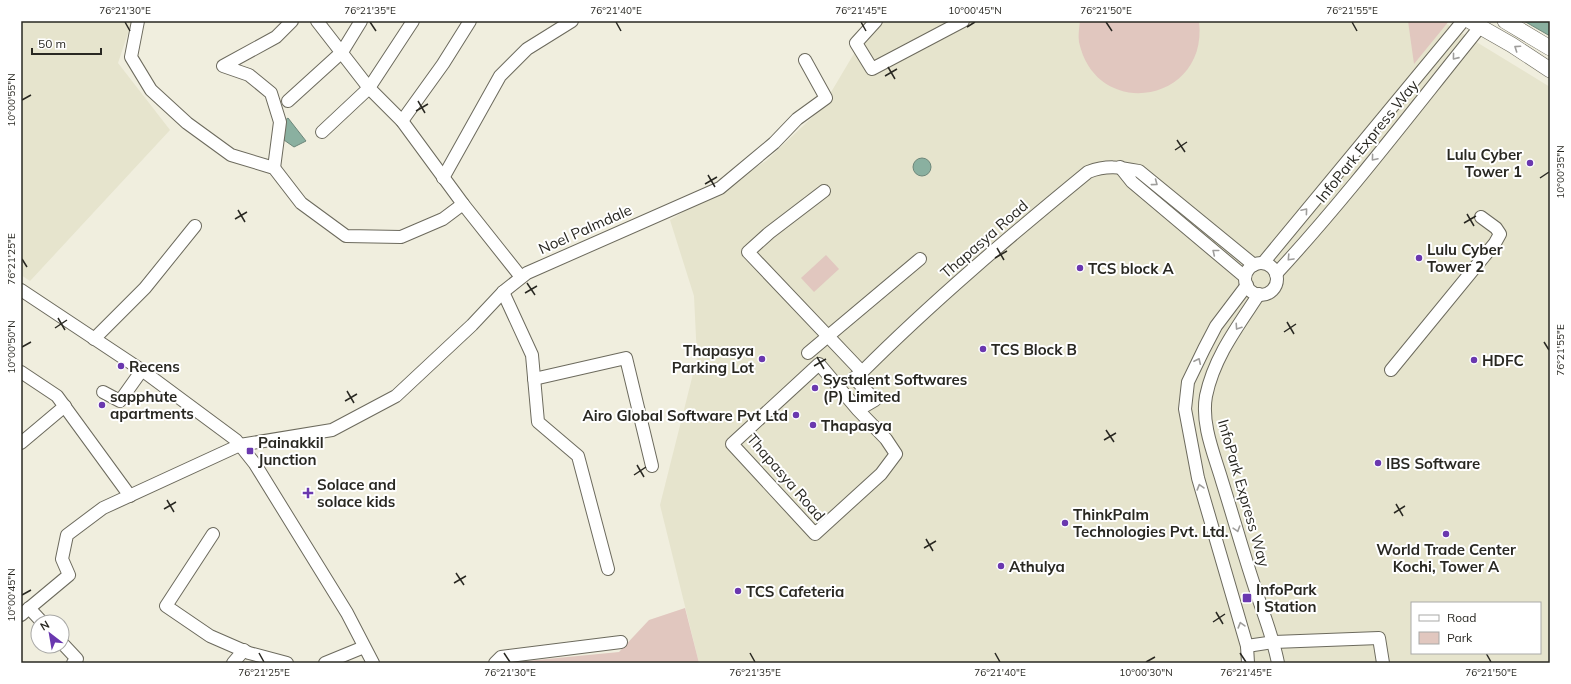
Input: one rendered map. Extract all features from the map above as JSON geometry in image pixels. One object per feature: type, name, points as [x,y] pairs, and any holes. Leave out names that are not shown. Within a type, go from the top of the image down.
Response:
[{"type":"main road","points":[[1505,21],[1550,48]]},
{"type":"main road","points":[[1475,24],[1512,45],[1550,70]]},
{"type":"street","points":[[138,21],[131,58],[151,90],[187,123],[231,154],[274,168],[301,203],[346,236],[400,237],[443,219],[463,204]]},
{"type":"street","points":[[274,168],[280,122],[271,93],[249,75],[223,66],[276,37],[292,21]]},
{"type":"street","points":[[317,21],[369,88],[402,121],[443,178],[521,277]]},
{"type":"street","points":[[288,101],[342,52],[361,21]]},
{"type":"street","points":[[322,132],[369,88],[412,21]]},
{"type":"street","points":[[402,121],[443,64],[470,21]]},
{"type":"street","points":[[443,178],[500,76],[527,49],[572,21]]},
{"type":"street","points":[[876,21],[856,42],[872,69],[963,21]]},
{"type":"street","name":"InfoPark Express Way","points":[[1258,264],[1463,21]]},
{"type":"street","name":"InfoPark Express Way","points":[[1276,274],[1390,139],[1475,24]]},
{"type":"street","name":"Noel Palmdale","points":[[25,611],[69,575],[62,559],[66,535],[103,508],[240,445],[332,430],[396,396],[472,325],[503,292],[521,277],[572,252],[720,188],[774,143],[797,119],[826,98],[805,60]]},
{"type":"street","name":"Thapasya Road","points":[[862,372],[920,315],[1014,232],[1088,172],[1102,167],[1120,167],[1139,171],[1258,264]]},
{"type":"street","points":[[1120,167],[1132,182],[1246,281],[1250,290],[1259,294],[1268,293],[1274,287],[1276,274],[1271,266],[1258,264],[1250,268],[1246,281],[1216,326],[1188,382],[1185,410],[1198,478],[1246,646],[1248,663]]},
{"type":"street","points":[[824,191],[769,233],[748,252],[862,372],[854,378],[875,400],[858,410]]},
{"type":"street","points":[[1391,370],[1495,243],[1500,234],[1496,228],[1481,217]]},
{"type":"street","points":[[94,339],[127,308],[145,288],[195,226]]},
{"type":"street","points":[[808,353],[829,337],[920,259]]},
{"type":"street","points":[[21,291],[142,370],[236,440],[259,471],[347,613],[373,663]]},
{"type":"street","points":[[503,292],[532,355],[538,422],[578,456],[608,569]]},
{"type":"street","name":"InfoPark Express Way","points":[[1259,294],[1224,347],[1217,362],[1206,396],[1204,417],[1213,452],[1255,589],[1274,642],[1278,663]]},
{"type":"street","points":[[534,379],[626,358],[652,466]]},
{"type":"street","name":"Thapasya Road","points":[[819,364],[858,410],[886,440],[896,454],[881,474],[815,534],[732,444],[819,364]]},
{"type":"street","points":[[103,392],[120,401],[142,370]]},
{"type":"street","points":[[21,372],[57,396],[130,496]]},
{"type":"street","points":[[21,443],[65,406]]},
{"type":"street","points":[[212,534],[166,606],[210,636],[267,661],[287,663]]},
{"type":"street","points":[[1246,646],[1274,642],[1379,638],[1383,663]]},
{"type":"street","points":[[495,663],[501,657],[621,642]]},
{"type":"street","points":[[325,663],[364,647]]},
{"type":"street","points":[[233,663],[244,650]]},
{"type":"street","points":[[70,652],[77,659],[73,663]]},
{"type":"shaded area","points":[[21,21],[132,21],[118,63],[170,130],[30,281],[21,275]]},
{"type":"shaded area","points":[[869,21],[1442,21],[1550,87],[1550,663],[699,663],[660,505],[697,358],[694,296],[670,220],[766,161],[821,109],[871,25]]},
{"type":"shaded area","points":[[1524,21],[1550,21],[1550,36]]},
{"type":"shaded area","points":[[288,118],[306,141],[294,147],[284,140],[284,121]]},
{"type":"shaded area","points":[[918,158],[926,158],[931,163],[929,174],[926,176],[918,176],[913,171],[913,163]]},
{"type":"green space","points":[[1080,21],[1199,21],[1197,49],[1187,70],[1170,85],[1149,92],[1127,92],[1106,84],[1089,67],[1079,42]]},
{"type":"green space","points":[[1408,21],[1449,21],[1414,64]]},
{"type":"green space","points":[[826,255],[839,269],[814,292],[801,278]]},
{"type":"green space","points":[[685,608],[699,663],[505,663],[619,652],[649,620]]},
{"type":"place","name":"Lulu Cyber Tower 1","points":[[1530,163]]},
{"type":"place","name":"Lulu Cyber Tower 2","points":[[1419,258]]},
{"type":"place","name":"TCS block A","points":[[1080,268]]},
{"type":"place","name":"TCS Block B","points":[[983,349]]},
{"type":"place","name":"Thapasya Parking Lot","points":[[762,359]]},
{"type":"place","name":"HDFC","points":[[1474,360]]},
{"type":"place","name":"Recens","points":[[121,366]]},
{"type":"place","name":"Systalent Softwares (P) Limited","points":[[815,388]]},
{"type":"place","name":"sapphute apartments","points":[[102,405]]},
{"type":"place","name":"Airo Global Software Pvt Ltd","points":[[796,415]]},
{"type":"place","name":"Thapasya","points":[[813,425]]},
{"type":"place","name":"Painakkil Junction","points":[[250,451]]},
{"type":"place","name":"IBS Software","points":[[1378,463]]},
{"type":"place","name":"Solace and solace kids","points":[[308,493]]},
{"type":"place","name":"ThinkPalm Technologies Pvt. Ltd.","points":[[1065,523]]},
{"type":"place","name":"World Trade Center Kochi, Tower A","points":[[1446,534]]},
{"type":"place","name":"Athulya","points":[[1001,566]]},
{"type":"place","name":"TCS Cafeteria","points":[[738,591]]},
{"type":"place","name":"InfoPark I Station","points":[[1247,598]]}]
